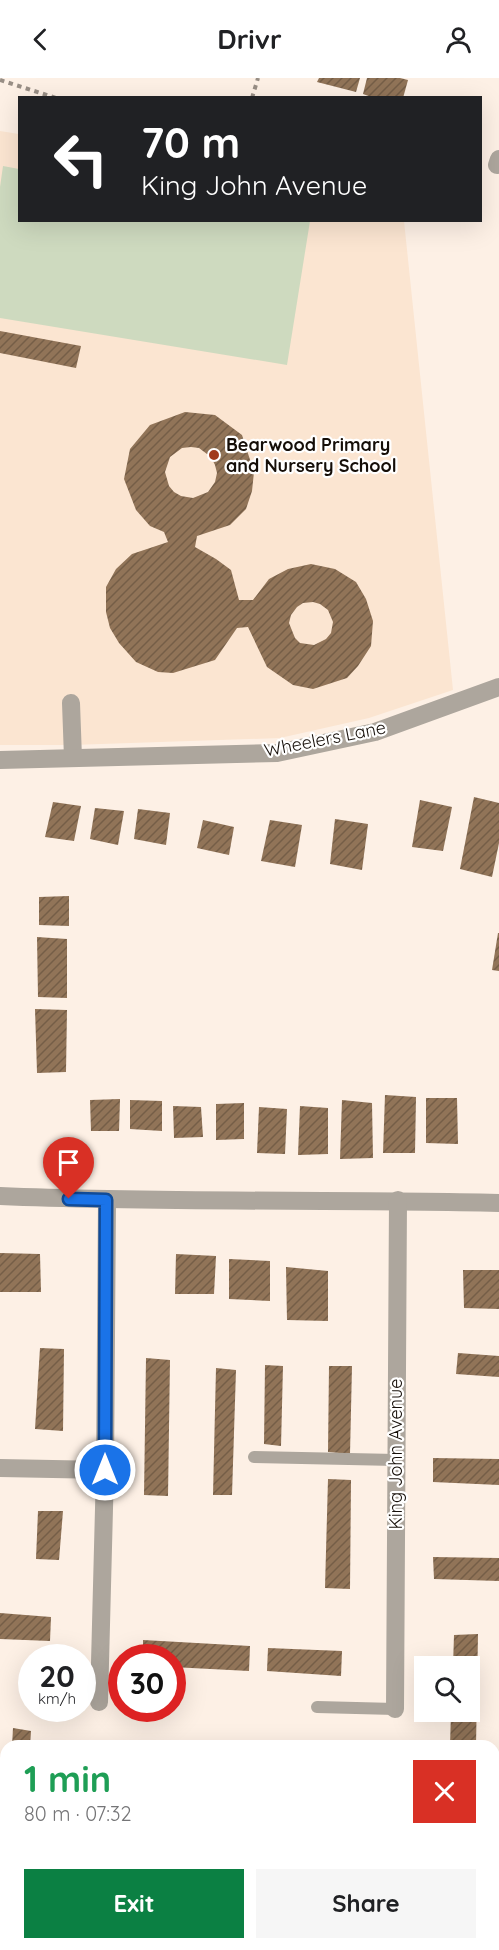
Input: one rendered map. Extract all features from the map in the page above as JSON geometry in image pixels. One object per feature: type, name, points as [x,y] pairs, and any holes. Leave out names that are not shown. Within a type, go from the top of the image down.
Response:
[{"type":"street","name":"Wheelers Lane","points":[[0,760],[277,753],[375,732],[499,687]]},
{"type":"street","points":[[71,703],[73,758]]},
{"type":"street","points":[[0,1196],[106,1200],[398,1200],[499,1203]]},
{"type":"street","points":[[99,1702],[105,1470],[106,1200]]},
{"type":"street","name":"King John Avenue","points":[[395,1708],[398,1200]]},
{"type":"street","points":[[0,1468],[105,1470]]},
{"type":"lane","points":[[254,1457],[396,1460]]},
{"type":"lane","points":[[317,1707],[395,1708]]},
{"type":"path","points":[[253,96],[258,78]]},
{"type":"path","points":[[0,80],[50,96]]},
{"type":"shaded area","name":"Bearwood Primary and Nursery School","points":[[0,131],[18,134],[18,222],[404,222],[453,690],[369,718],[280,738],[0,745]]},
{"type":"green space","points":[[3,166],[18,169],[18,222],[310,222],[287,365],[0,318],[0,187]]},
{"type":"building","points":[[319,78],[360,78],[356,92],[317,82]]},
{"type":"building","points":[[367,78],[408,80],[404,96],[363,94]]},
{"type":"building","points":[[0,331],[81,346],[76,368],[0,353]]},
{"type":"building","points":[[185,412],[215,415],[242,435],[254,472],[252,491],[246,509],[230,525],[197,536],[195,547],[231,570],[239,600],[253,600],[269,579],[288,569],[311,564],[335,569],[356,582],[366,599],[373,621],[371,646],[347,678],[313,689],[293,685],[267,667],[248,627],[237,628],[215,660],[173,673],[158,672],[136,662],[119,643],[110,628],[106,612],[106,587],[116,569],[132,554],[168,542],[164,532],[150,526],[136,510],[124,479],[130,449],[150,425]],"holes":[[[182,448],[199,448],[211,457],[217,473],[215,482],[208,492],[193,498],[174,492],[169,486],[165,472],[170,457]],[[313,602],[328,610],[333,622],[331,633],[326,639],[314,645],[300,643],[295,638],[289,623],[297,607],[303,603]]]},
{"type":"building","points":[[474,797],[499,803],[499,843],[492,877],[460,869]]},
{"type":"building","points":[[420,800],[452,807],[443,851],[412,847]]},
{"type":"building","points":[[53,802],[81,806],[74,841],[45,837]]},
{"type":"building","points":[[95,808],[124,811],[118,845],[90,839]]},
{"type":"building","points":[[138,809],[170,813],[166,845],[134,839]]},
{"type":"building","points":[[335,819],[368,824],[362,870],[330,864]]},
{"type":"building","points":[[203,820],[234,827],[229,855],[197,848]]},
{"type":"building","points":[[270,820],[302,825],[295,867],[261,861]]},
{"type":"building","points":[[69,896],[69,926],[39,925],[39,897]]},
{"type":"building","points":[[499,933],[499,971],[492,970]]},
{"type":"building","points":[[37,937],[67,939],[67,998],[38,997]]},
{"type":"building","points":[[35,1009],[67,1010],[66,1072],[37,1073]]},
{"type":"building","points":[[385,1095],[416,1097],[415,1153],[383,1153]]},
{"type":"building","points":[[426,1098],[457,1098],[458,1144],[426,1143]]},
{"type":"building","points":[[120,1099],[119,1131],[91,1131],[90,1100]]},
{"type":"building","points":[[130,1100],[162,1101],[162,1131],[130,1129]]},
{"type":"building","points":[[342,1100],[372,1103],[373,1158],[340,1159]]},
{"type":"building","points":[[244,1103],[244,1139],[216,1140],[216,1104]]},
{"type":"building","points":[[173,1106],[201,1107],[203,1137],[174,1138]]},
{"type":"building","points":[[300,1106],[328,1108],[328,1154],[298,1155]]},
{"type":"building","points":[[259,1107],[287,1109],[285,1154],[257,1153]]},
{"type":"building","points":[[0,1253],[40,1254],[41,1292],[0,1292]]},
{"type":"building","points":[[176,1254],[216,1256],[214,1294],[175,1294]]},
{"type":"building","points":[[229,1259],[270,1261],[270,1301],[229,1299]]},
{"type":"building","points":[[286,1267],[328,1271],[328,1321],[287,1320]]},
{"type":"building","points":[[463,1270],[499,1270],[499,1309],[464,1308]]},
{"type":"building","points":[[40,1348],[64,1349],[63,1431],[35,1429]]},
{"type":"building","points":[[458,1353],[499,1356],[499,1377],[456,1374]]},
{"type":"building","points":[[146,1358],[170,1360],[168,1496],[144,1495]]},
{"type":"building","points":[[265,1365],[283,1366],[281,1446],[264,1444]]},
{"type":"building","points":[[329,1366],[352,1366],[350,1454],[328,1452]]},
{"type":"building","points":[[216,1368],[236,1370],[232,1495],[213,1495]]},
{"type":"building","points":[[433,1458],[499,1459],[499,1485],[433,1482]]},
{"type":"building","points":[[328,1479],[351,1480],[350,1589],[325,1588]]},
{"type":"building","points":[[38,1511],[63,1511],[59,1560],[36,1559]]},
{"type":"building","points":[[433,1557],[499,1558],[499,1581],[434,1579]]},
{"type":"building","points":[[0,1613],[51,1617],[50,1641],[0,1639]]},
{"type":"building","points":[[478,1634],[478,1656],[453,1656],[454,1635]]},
{"type":"building","points":[[143,1640],[250,1646],[249,1671],[186,1668],[186,1644],[143,1644]]},
{"type":"building","points":[[268,1648],[342,1651],[341,1676],[267,1671]]},
{"type":"building","points":[[451,1722],[476,1722],[476,1740],[450,1740]]},
{"type":"building","points":[[13,1728],[31,1731],[30,1740],[12,1740]]},
{"type":"place","name":"Bearwood Primary and Nursery School","points":[[214,455]]},
{"type":"route","points":[[69,1199],[106,1200],[105,1470]]}]
